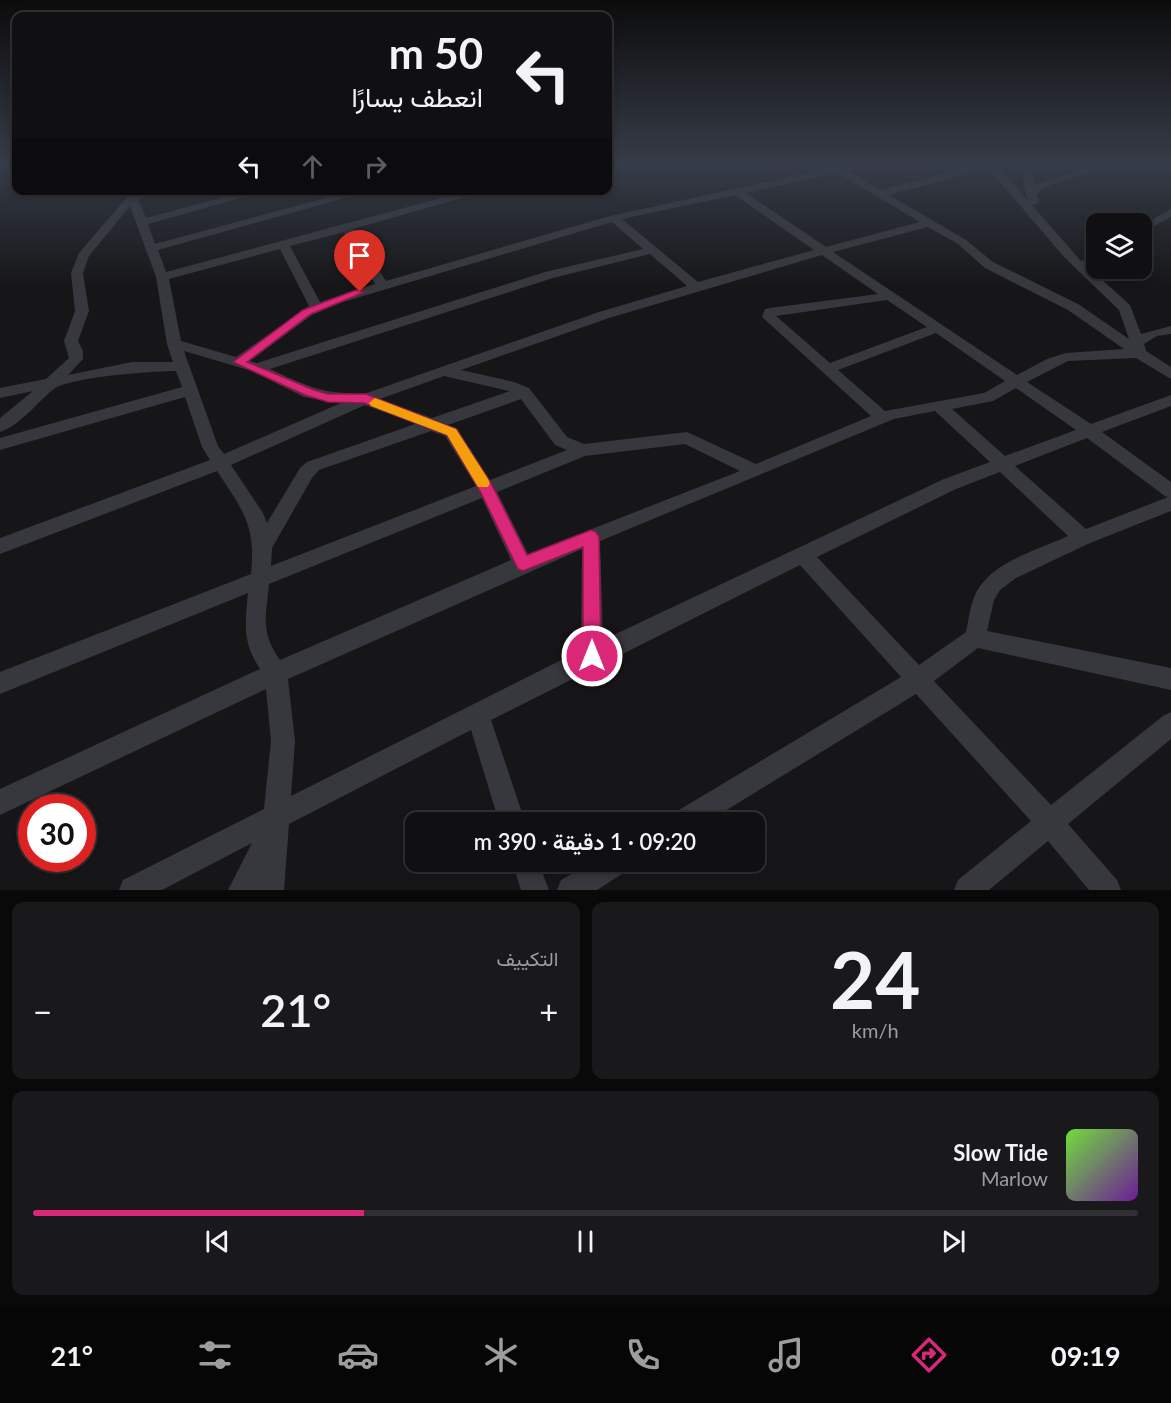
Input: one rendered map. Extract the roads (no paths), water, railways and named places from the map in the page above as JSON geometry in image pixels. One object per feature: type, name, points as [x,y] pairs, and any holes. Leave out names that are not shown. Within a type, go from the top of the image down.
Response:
[{"type":"street","points":[[0,426],[76,359],[71,341],[82,311],[78,267],[123,205]]},
{"type":"street","points":[[135,205],[162,276],[174,344],[210,447],[257,518],[263,547],[255,628],[258,647],[276,673],[283,741],[270,890]]},
{"type":"street","points":[[142,222],[209,205]]},
{"type":"street","points":[[152,248],[315,205]]},
{"type":"street","points":[[162,276],[432,205]]},
{"type":"street","points":[[239,362],[316,307],[382,285],[614,218],[675,205]]},
{"type":"street","points":[[755,205],[1018,382],[1171,491]]},
{"type":"street","points":[[897,205],[962,242],[988,265],[1073,307],[1138,347],[1171,375]]},
{"type":"street","points":[[1025,205],[1080,267],[1125,308],[1138,347]]},
{"type":"street","points":[[1035,205],[1044,226]]},
{"type":"street","points":[[1152,223],[1171,212]]},
{"type":"street","points":[[614,218],[696,287]]},
{"type":"street","points":[[0,546],[220,463],[366,399],[604,315],[822,251],[929,223]]},
{"type":"street","points":[[347,228],[382,285]]},
{"type":"street","points":[[284,245],[316,307]]},
{"type":"street","points":[[256,368],[549,275],[652,250]]},
{"type":"street","points":[[1080,267],[1086,263]]},
{"type":"street","points":[[882,417],[770,317],[770,312],[889,296]]},
{"type":"street","points":[[826,369],[937,328]]},
{"type":"street","points":[[0,802],[276,673],[523,564],[756,471],[882,417],[988,397],[1052,362],[1066,357],[1138,347],[1154,333],[1171,330]]},
{"type":"street","points":[[174,344],[256,368],[309,393],[328,398],[366,399],[451,432],[487,489],[523,564]]},
{"type":"street","points":[[0,393],[48,386],[132,367],[181,366]]},
{"type":"street","points":[[443,371],[514,387],[524,392],[561,441],[583,450]]},
{"type":"street","points":[[0,444],[190,390]]},
{"type":"street","points":[[263,547],[306,473],[313,466],[524,392]]},
{"type":"street","points":[[133,890],[276,822],[592,656],[950,484],[1171,400]]},
{"type":"street","points":[[939,406],[1083,538]]},
{"type":"street","points":[[0,683],[583,450],[687,438],[756,471]]},
{"type":"street","points":[[700,812],[916,681],[975,638],[984,598],[993,584],[1010,572],[1083,538],[1171,503]]},
{"type":"street","points":[[591,537],[592,656]]},
{"type":"street","points":[[803,555],[916,681],[1051,824],[1107,890]]},
{"type":"street","points":[[975,638],[1171,679]]},
{"type":"street","points":[[478,716],[509,812]]},
{"type":"street","points":[[968,890],[1171,724]]},
{"type":"street","points":[[242,890],[276,822]]},
{"type":"street","points":[[529,872],[535,890]]},
{"type":"street","points":[[571,890],[601,872]]}]
